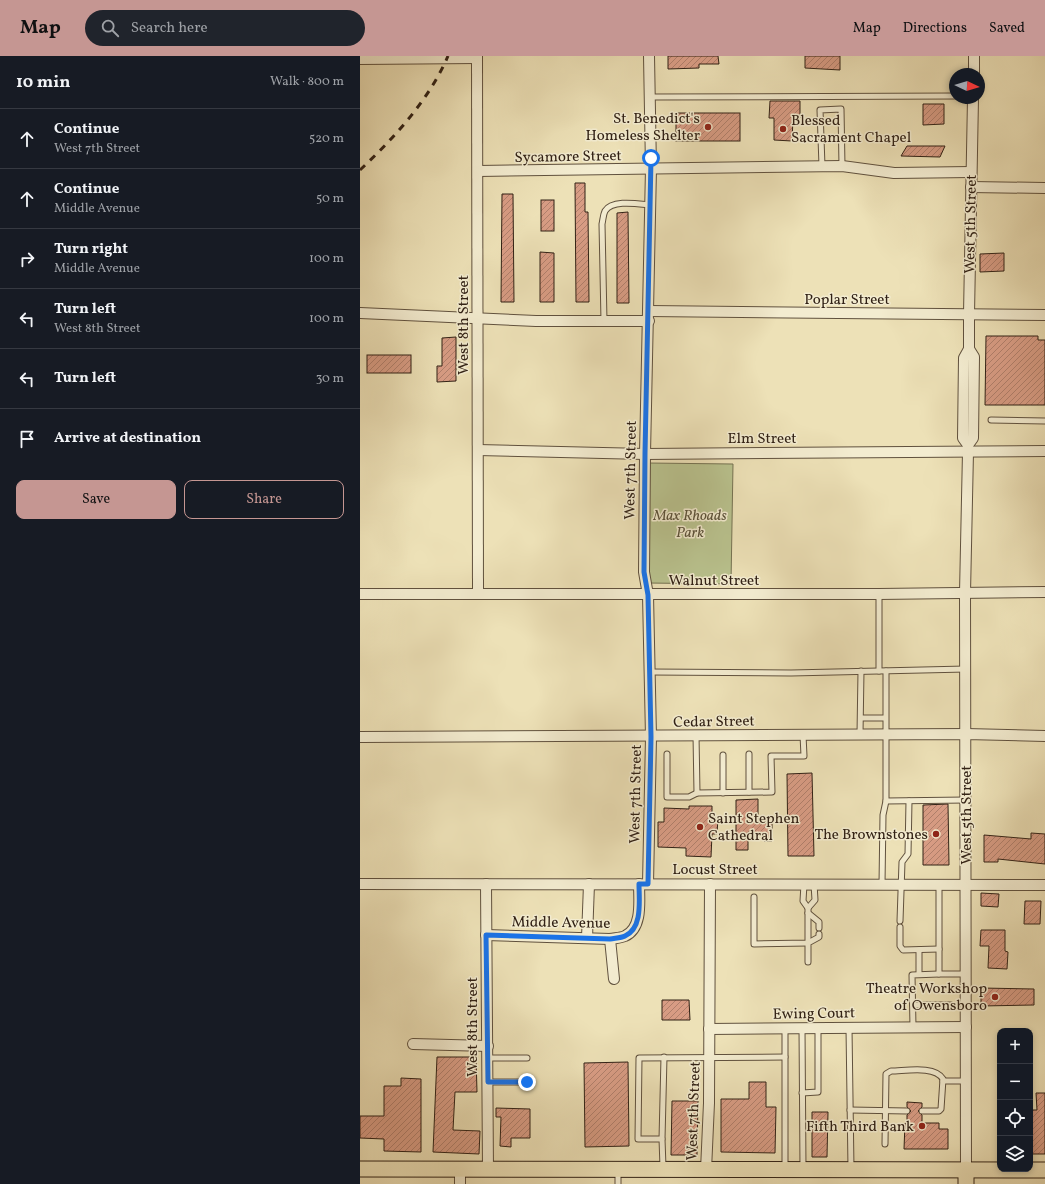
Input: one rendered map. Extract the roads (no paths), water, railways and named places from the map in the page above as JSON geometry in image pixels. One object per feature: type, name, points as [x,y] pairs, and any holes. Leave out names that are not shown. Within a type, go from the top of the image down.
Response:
[{"type":"main road","points":[[360,1169],[460,1177],[488,1170],[618,1177],[664,1170],[851,1169],[966,1177],[1045,1170]]},
{"type":"street","name":"West 7th Street","points":[[643,884],[651,737],[648,595],[644,572],[645,454],[651,205],[649,56]]},
{"type":"street","points":[[974,56],[974,68]]},
{"type":"street","points":[[360,59],[393,57],[477,57]]},
{"type":"street","name":"West 8th Street","points":[[477,57],[478,594]]},
{"type":"street","name":"West 5th Street","points":[[966,1177],[965,593],[968,448],[973,438],[974,357],[970,349],[969,314],[973,104]]},
{"type":"street","name":"Sycamore Street","points":[[478,171],[842,166],[894,173],[971,172]]},
{"type":"street","points":[[971,187],[1045,188]]},
{"type":"street","name":"Poplar Street","points":[[360,313],[478,317],[536,321],[604,321],[649,316],[1045,315]]},
{"type":"street","name":"Elm Street","points":[[478,450],[645,454],[968,448],[1045,451]]},
{"type":"street","name":"Walnut Street","points":[[360,594],[648,595],[1045,592]]},
{"type":"street","name":"Cedar Street","points":[[360,737],[651,737],[696,735],[860,734],[1045,736]]},
{"type":"street","name":"Locust Street","points":[[360,884],[1045,884]]},
{"type":"street","name":"West 8th Street","points":[[486,884],[488,1170]]},
{"type":"street","points":[[587,938],[589,884]]},
{"type":"street","name":"Middle Avenue","points":[[486,935],[610,939],[624,936],[636,926],[643,884]]},
{"type":"street","name":"West 7th Street","points":[[706,1170],[710,1029],[710,884]]},
{"type":"street","points":[[610,939],[614,979]]},
{"type":"street","name":"Ewing Court","points":[[710,1029],[966,1027]]},
{"type":"street","points":[[413,1044],[488,1046]]},
{"type":"lane","points":[[650,97],[949,96]]},
{"type":"lane","points":[[822,166],[820,110],[841,109],[842,166]]},
{"type":"lane","points":[[604,321],[602,224],[604,213],[608,208],[614,205],[651,205]]},
{"type":"lane","points":[[991,420],[1045,421]]},
{"type":"lane","points":[[878,594],[878,671]]},
{"type":"lane","points":[[650,672],[791,673],[966,669]]},
{"type":"lane","points":[[860,734],[861,671]]},
{"type":"lane","points":[[882,884],[883,814],[886,801],[886,671]]},
{"type":"lane","points":[[861,718],[885,718]]},
{"type":"lane","points":[[696,735],[697,793]]},
{"type":"lane","points":[[667,754],[667,797],[689,798],[697,793],[772,792],[771,756],[804,756],[803,735]]},
{"type":"lane","points":[[749,754],[749,792]]},
{"type":"lane","points":[[723,755],[723,793]]},
{"type":"lane","points":[[886,801],[966,800]]},
{"type":"lane","points":[[909,801],[908,854],[902,862],[900,946],[903,950],[939,950]]},
{"type":"lane","points":[[754,897],[754,944],[808,943],[819,937],[819,922],[808,910],[803,901],[804,884]]},
{"type":"lane","points":[[808,962],[808,910],[815,900],[814,884]]},
{"type":"lane","points":[[939,884],[939,974]]},
{"type":"lane","points":[[919,950],[919,974]]},
{"type":"lane","points":[[912,1027],[912,975],[966,974]]},
{"type":"lane","points":[[913,1005],[951,1005]]},
{"type":"lane","points":[[802,1028],[802,1170]]},
{"type":"lane","points":[[802,1093],[818,1092],[818,1028]]},
{"type":"lane","points":[[850,1028],[851,1169]]},
{"type":"lane","points":[[785,1170],[786,1029]]},
{"type":"lane","points":[[664,1057],[662,1139],[664,1170]]},
{"type":"lane","points":[[662,1139],[638,1139],[639,1058],[785,1057]]},
{"type":"lane","points":[[488,1058],[526,1058]]},
{"type":"lane","points":[[885,1144],[886,1077],[888,1072],[931,1071],[941,1076],[943,1081],[941,1109],[939,1111],[922,1111]]},
{"type":"lane","points":[[943,1081],[966,1081]]},
{"type":"lane","points":[[488,1082],[527,1082]]},
{"type":"lane","points":[[850,1110],[907,1111]]},
{"type":"railway","points":[[360,170],[410,118],[431,88],[448,56]]},
{"type":"place","name":"St. Benedict's Homeless Shelter","points":[[708,127]]},
{"type":"place","name":"Blessed Sacrament Chapel","points":[[783,129]]},
{"type":"place","name":"Saint Stephen Cathedral","points":[[700,827]]},
{"type":"place","name":"The Brownstones","points":[[936,834]]},
{"type":"place","name":"Theatre Workshop of Owensboro","points":[[995,997]]},
{"type":"place","name":"Fifth Third Bank","points":[[922,1126]]},
{"type":"park label","name":"Max Rhoads Park","points":[[690,524]]}]
